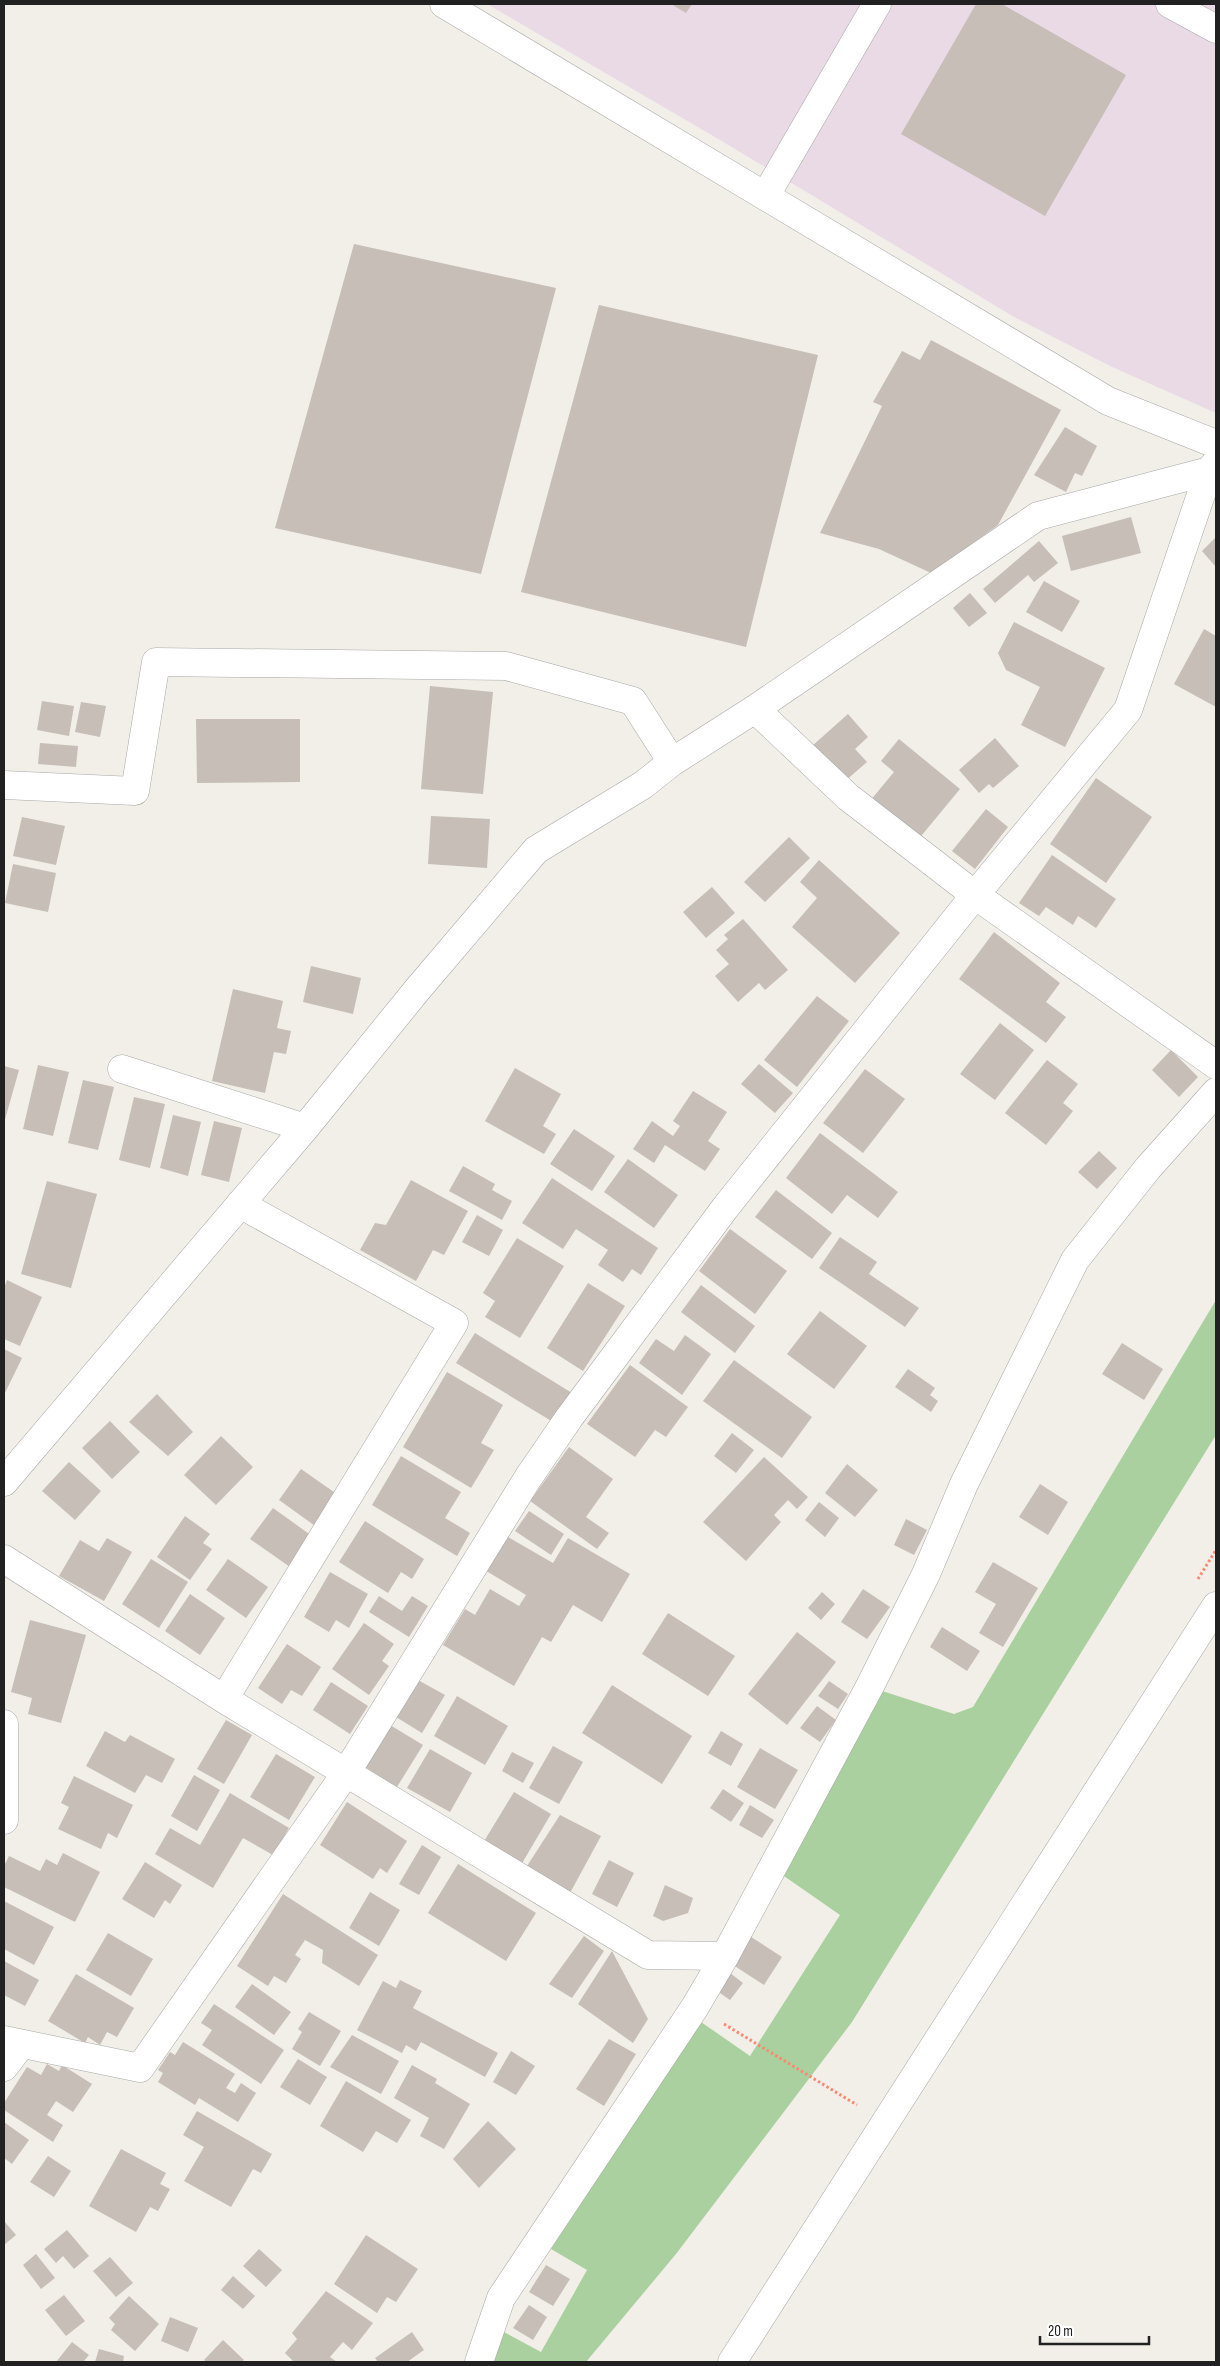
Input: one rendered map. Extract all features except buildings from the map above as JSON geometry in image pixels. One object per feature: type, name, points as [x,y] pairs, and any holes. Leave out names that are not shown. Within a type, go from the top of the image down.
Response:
[{"type":"street","points":[[444,4],[1108,401],[1216,444]]},
{"type":"street","points":[[766,196],[877,4]]},
{"type":"street","points":[[1170,4],[1216,29]]},
{"type":"street","points":[[4,1482],[305,1128],[417,990],[536,850],[643,785],[672,762],[755,709],[1038,516],[1213,467]]},
{"type":"street","points":[[4,2067],[12,2043],[140,2068],[346,1773],[528,1478],[569,1418],[724,1208],[975,895],[1128,710],[1213,467]]},
{"type":"street","points":[[4,785],[135,790],[156,662],[506,666],[633,702],[672,762]]},
{"type":"street","points":[[755,709],[848,797],[975,895],[1216,1065]]},
{"type":"street","points":[[122,1069],[305,1128]]},
{"type":"street","points":[[479,2362],[501,2298],[695,2007],[725,1956],[870,1686],[926,1574],[964,1484],[1075,1260],[1148,1168],[1216,1092]]},
{"type":"street","points":[[224,1699],[454,1323],[240,1204]]},
{"type":"street","points":[[4,1559],[224,1699],[648,1955],[725,1956]]},
{"type":"street","points":[[732,2362],[1216,1606]]},
{"type":"street","points":[[4,1724],[4,1820]]},
{"type":"path","points":[[695,2007],[862,2108]]},
{"type":"shaded area","points":[[487,4],[1216,4],[1216,413],[1112,367],[1014,317],[720,140]]},
{"type":"green space","points":[[1216,1300],[1216,1435],[852,2022],[676,2254],[586,2362],[489,2362],[500,2330],[541,2352],[587,2270],[551,2249],[701,2022],[750,2056],[840,1915],[784,1876],[882,1691],[954,1714],[973,1707]]}]
